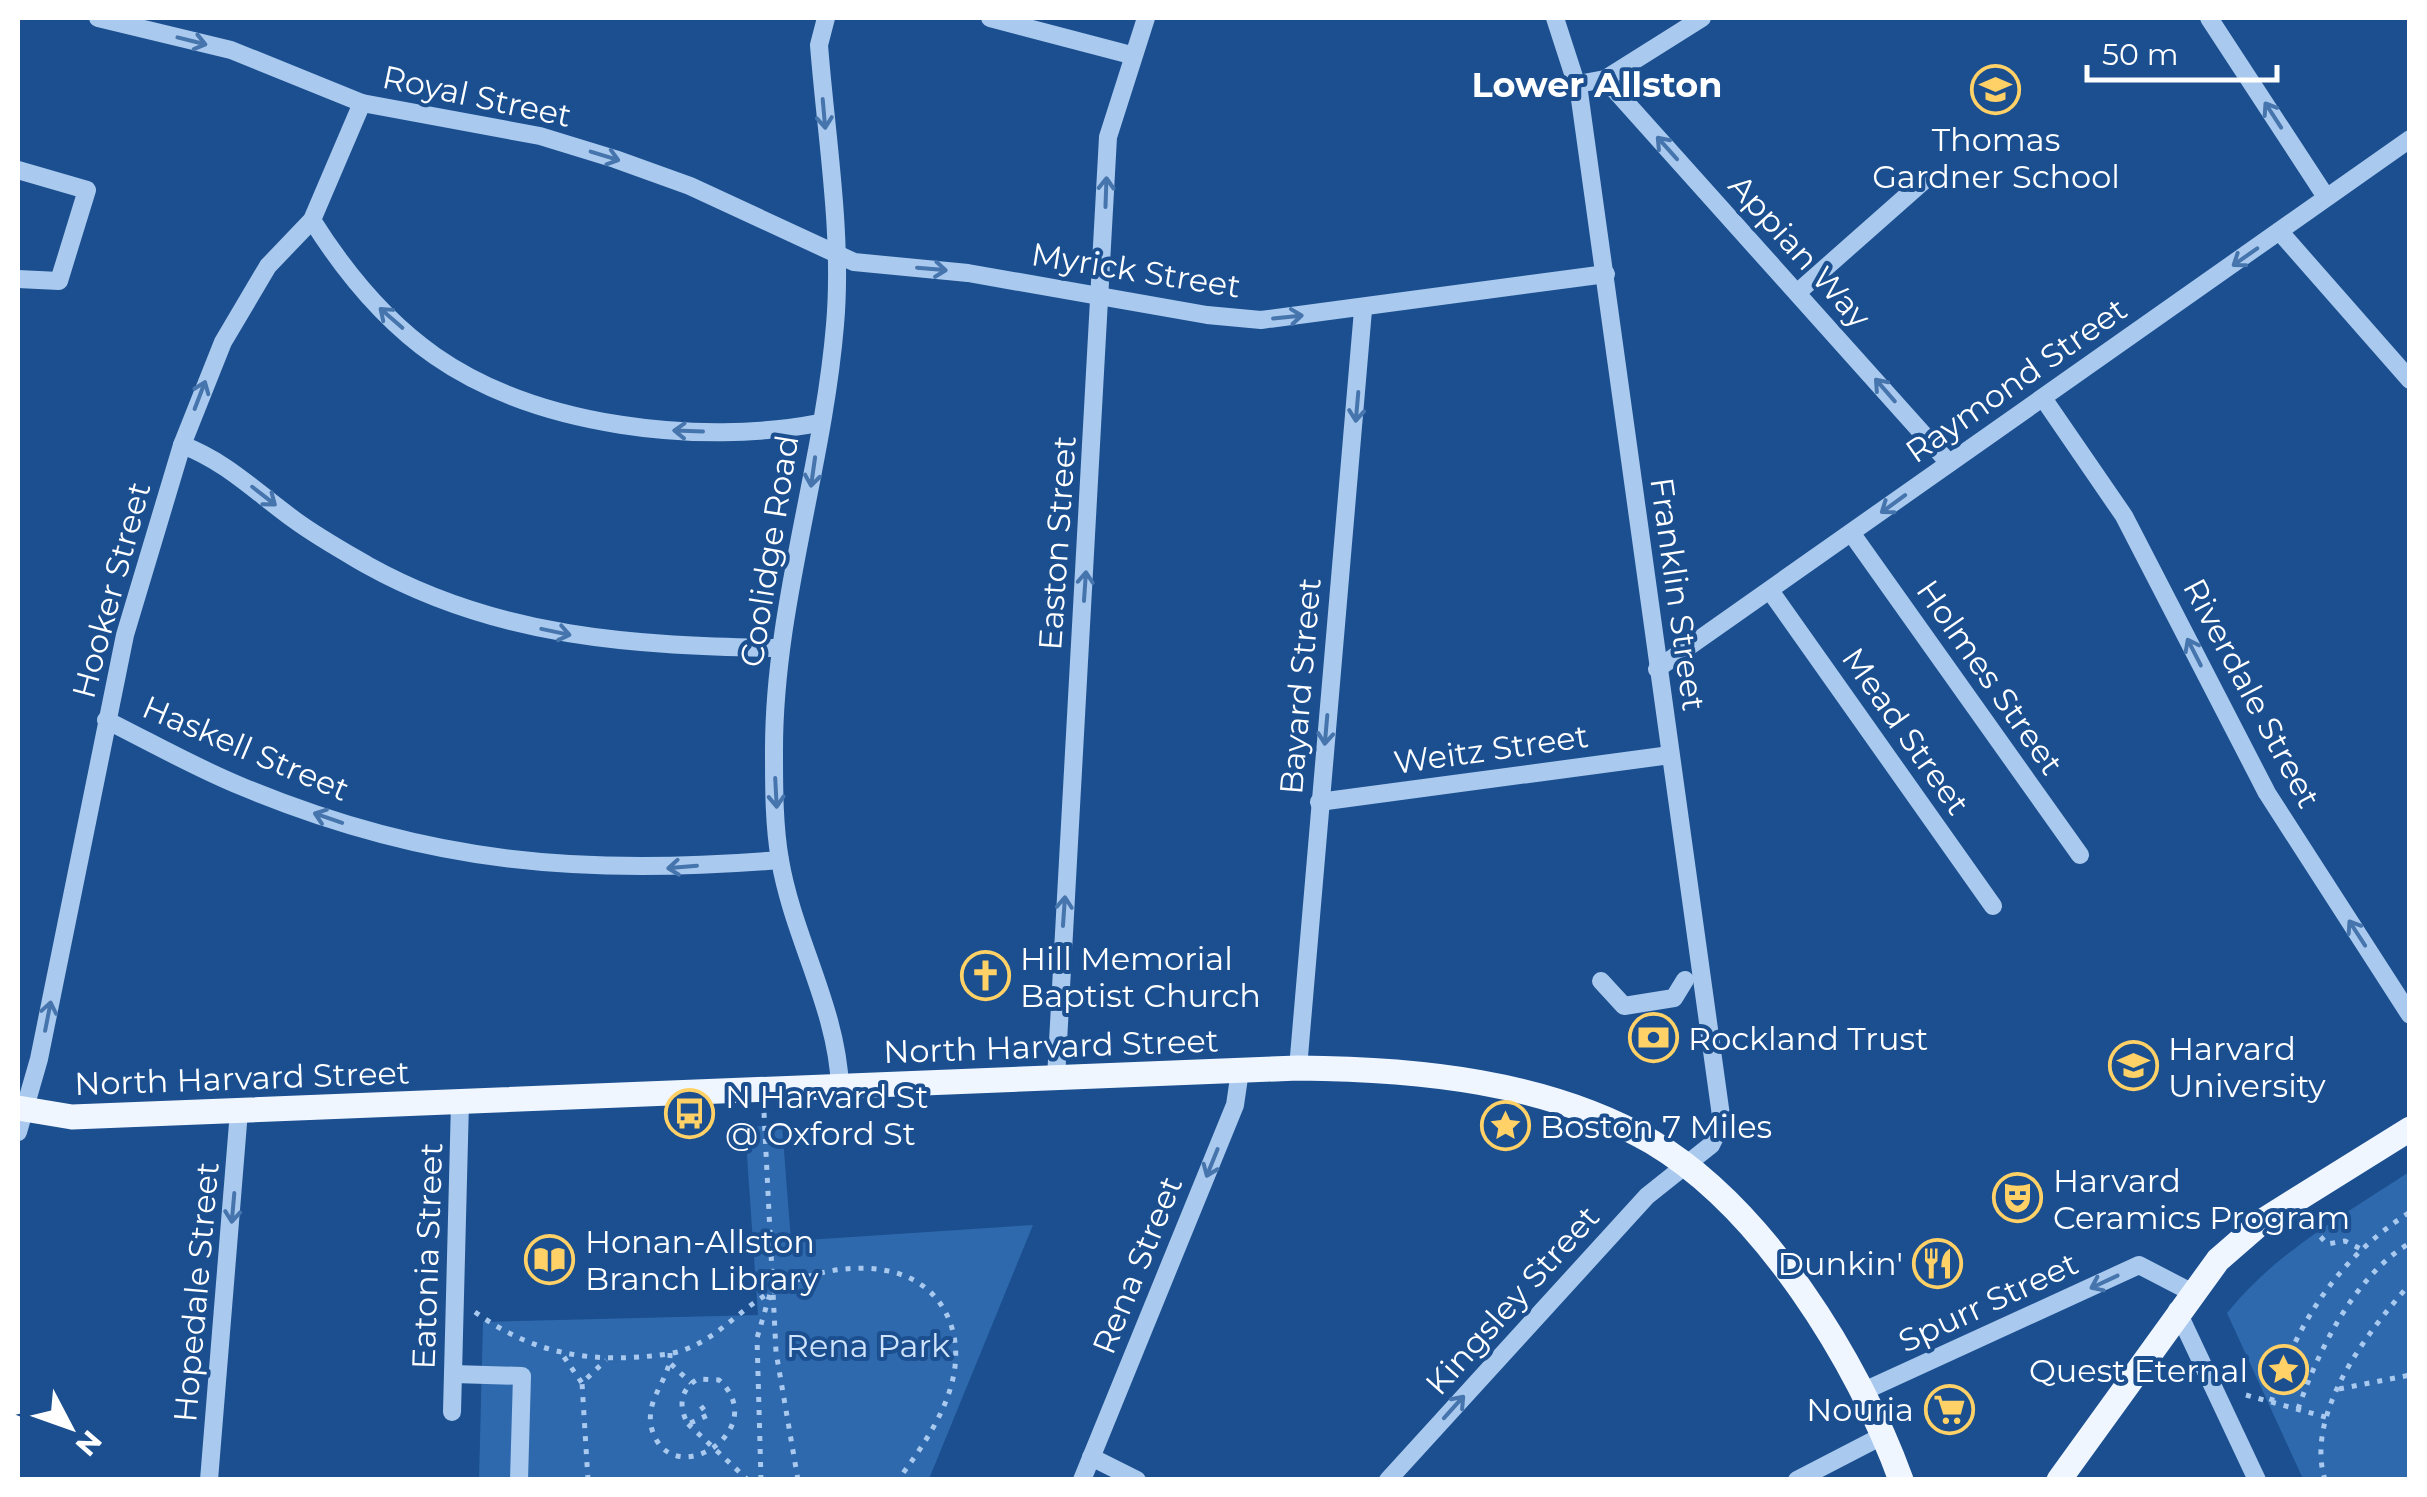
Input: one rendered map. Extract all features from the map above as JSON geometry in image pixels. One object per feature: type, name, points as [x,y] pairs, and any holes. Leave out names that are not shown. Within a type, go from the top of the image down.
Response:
[{"type":"main road","name":"North Harvard Street","points":[[19,1117],[1298,1068],[1409,1074],[1538,1097],[1620,1126],[1685,1166],[1732,1210],[1832,1333],[1864,1391],[1901,1480]]},
{"type":"main road","points":[[2059,1480],[2184,1301],[2218,1260],[2264,1220],[2410,1129]]},
{"type":"street","name":"Royal Street","points":[[98,18],[231,50],[362,102],[540,136],[615,159],[690,186],[836,256]]},
{"type":"street","name":"Coolidge Road","points":[[826,18],[819,45],[836,256],[836,325],[803,540],[781,648],[774,752],[780,860],[838,1053],[840,1086]]},
{"type":"street","points":[[990,18],[1132,55]]},
{"type":"street","name":"Easton Street","points":[[1056,1078],[1103,296],[1108,137],[1146,18]]},
{"type":"street","name":"Franklin Street","points":[[1555,18],[1578,84],[1657,670],[1723,1114],[1711,1146],[1685,1166]]},
{"type":"street","points":[[1578,84],[1605,80],[1702,18]]},
{"type":"street","points":[[2209,18],[2326,197]]},
{"type":"street","name":"Appian Way","points":[[1605,80],[1949,463]]},
{"type":"street","name":"Hooker Street","points":[[19,1117],[39,1059],[106,720],[138,584],[182,444],[212,365],[235,320],[268,266],[312,220],[362,102]]},
{"type":"street","name":"Raymond Street","points":[[1657,670],[2410,139]]},
{"type":"street","points":[[18,170],[88,190],[59,281],[18,279]]},
{"type":"street","points":[[1798,292],[1928,178]]},
{"type":"street","points":[[312,220],[378,307],[435,356],[486,385],[562,411],[660,430],[761,434],[819,423]]},
{"type":"street","points":[[2280,232],[2410,380]]},
{"type":"street","name":"Myrick Street","points":[[836,256],[1261,320],[1363,310],[1606,274]]},
{"type":"street","name":"Bayard Street","points":[[1298,1068],[1363,310]]},
{"type":"street","name":"Riverdale Street","points":[[2044,398],[2124,516],[2267,794],[2410,1015]]},
{"type":"street","points":[[182,444],[215,459],[296,522],[370,566],[456,604],[523,626],[590,640],[781,648]]},
{"type":"street","name":"Holmes Street","points":[[1852,534],[2080,855]]},
{"type":"street","name":"Mead Street","points":[[1771,592],[1993,906]]},
{"type":"street","name":"Haskell Street","points":[[106,720],[265,796],[366,831],[458,853],[545,864],[662,869],[780,860]]},
{"type":"street","name":"Weitz Street","points":[[1319,802],[1670,755]]},
{"type":"street","points":[[1601,981],[1624,1006],[1674,998],[1683,983]]},
{"type":"street","name":"Rena Street","points":[[1082,1480],[1236,1105],[1240,1071]]},
{"type":"street","name":"Eatonia Street","points":[[452,1412],[460,1102]]},
{"type":"street","name":"Hopedale Street","points":[[210,1480],[240,1110]]},
{"type":"street","name":"Kingsley Street","points":[[1388,1480],[1647,1196],[1685,1166]]},
{"type":"street","name":"Spurr Street","points":[[1864,1391],[2139,1265],[2184,1301]]},
{"type":"street","points":[[2184,1301],[2257,1480]]},
{"type":"street","points":[[454,1374],[522,1376],[519,1480]]},
{"type":"street","points":[[1797,1480],[1884,1435]]},
{"type":"street","points":[[1091,1457],[1137,1480]]},
{"type":"path","points":[[763,1090],[771,1292],[782,1404],[798,1480]]},
{"type":"path","points":[[2272,1402],[2290,1344],[2361,1249],[2410,1212]]},
{"type":"path","points":[[2312,1227],[2326,1244],[2346,1241],[2361,1249]]},
{"type":"path","points":[[2298,1409],[2314,1362],[2350,1302],[2410,1243]]},
{"type":"path","points":[[456,1298],[499,1330],[562,1355],[606,1360],[670,1353],[708,1339],[771,1292],[821,1273],[872,1267],[898,1272],[920,1284],[945,1312],[956,1347],[949,1392],[920,1450],[898,1480]]},
{"type":"path","points":[[2325,1480],[2323,1447],[2337,1389],[2364,1336],[2410,1284]]},
{"type":"path","points":[[761,1480],[757,1338],[771,1292]]},
{"type":"path","points":[[670,1353],[670,1364],[655,1390],[650,1417],[656,1441],[675,1465]]},
{"type":"path","points":[[562,1355],[582,1383],[588,1480]]},
{"type":"path","points":[[582,1383],[606,1360]]},
{"type":"path","points":[[670,1364],[690,1383]]},
{"type":"path","points":[[2337,1389],[2410,1375]]},
{"type":"path","points":[[690,1383],[712,1378],[728,1393],[732,1420],[717,1457]]},
{"type":"path","points":[[690,1383],[681,1408],[688,1424],[717,1457],[748,1480]]},
{"type":"path","points":[[2246,1395],[2328,1418]]},
{"type":"path","points":[[688,1424],[708,1415],[702,1406]]},
{"type":"green space","name":"Rena Park","points":[[782,1125],[791,1241],[1033,1225],[929,1479],[479,1480],[483,1322],[758,1315],[745,1127]]},
{"type":"green space","points":[[2409,1172],[2409,1479],[2303,1479],[2227,1313],[2289,1252]]},
{"type":"place","name":"Thomas Gardner School","points":[[1996,89]]},
{"type":"place","name":"Hill Memorial Baptist Church","points":[[985,976]]},
{"type":"place","name":"Rockland Trust","points":[[1653,1038]]},
{"type":"place","name":"Harvard University","points":[[2133,1066]]},
{"type":"place","name":"N Harvard St @ Oxford St","points":[[690,1114]]},
{"type":"place","name":"Boston 7 Miles","points":[[1505,1126]]},
{"type":"place","name":"Harvard Ceramics Program","points":[[2018,1198]]},
{"type":"place","name":"Honan-Allston Branch Library","points":[[550,1259]]},
{"type":"place","name":"Dunkin'","points":[[1938,1263]]},
{"type":"place","name":"Quest Eternal","points":[[2283,1370]]},
{"type":"place","name":"Nouria","points":[[1949,1409]]},
{"type":"district","name":"Lower Allston","points":[[1597,84]]}]
